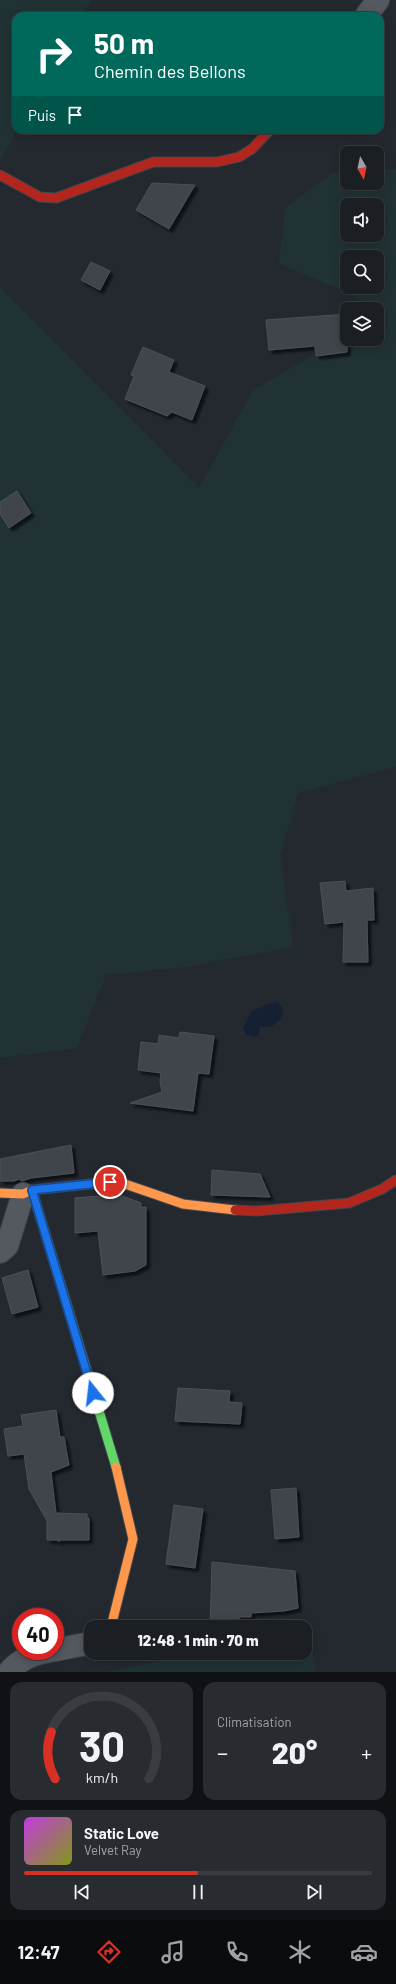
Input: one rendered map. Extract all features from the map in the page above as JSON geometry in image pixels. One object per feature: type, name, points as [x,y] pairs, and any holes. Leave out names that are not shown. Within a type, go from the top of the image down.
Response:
[{"type":"street","points":[[369,12],[378,0]]},
{"type":"street","points":[[0,175],[40,197],[56,198],[153,162],[216,162],[240,157],[252,149],[266,134]]},
{"type":"street","points":[[0,1193],[27,1192],[110,1182],[125,1184],[184,1204],[229,1210],[257,1211],[318,1207],[349,1203],[382,1189],[396,1180]]},
{"type":"street","points":[[0,1252],[7,1246],[27,1192]]},
{"type":"street","points":[[27,1192],[59,1274],[117,1471],[131,1525],[133,1539],[113,1620]]},
{"type":"street","points":[[64,1648],[84,1644]]},
{"type":"street","points":[[9,1672],[15,1664],[22,1660]]},
{"type":"shaded area","points":[[0,0],[91,0],[84,12],[12,12],[12,134],[15,134],[0,160]]},
{"type":"shaded area","points":[[396,169],[396,767],[298,793],[280,855],[293,947],[185,967],[106,975],[77,1048],[0,1058],[0,287],[199,488],[253,390],[340,340],[340,346],[384,346],[384,314],[386,313],[384,312],[384,302],[364,302],[349,294],[384,294],[384,250],[340,250],[340,290],[279,264],[285,208],[332,173],[340,172],[340,190],[384,190],[384,170]]},
{"type":"shaded area","points":[[312,1646],[315,1672],[105,1672],[163,1660],[312,1660]]},
{"type":"water","points":[[278,1002],[283,1009],[281,1019],[271,1027],[260,1027],[258,1037],[246,1035],[243,1027],[253,1010],[270,1003]]},
{"type":"building","points":[[152,183],[195,185],[169,229],[136,210]]},
{"type":"building","points":[[91,262],[110,271],[100,290],[81,280]]},
{"type":"building","points":[[340,315],[340,346],[347,346],[347,352],[316,356],[315,346],[269,350],[266,320]]},
{"type":"building","points":[[143,347],[174,360],[169,372],[205,386],[192,420],[172,412],[167,416],[125,399],[134,376],[131,375]]},
{"type":"building","points":[[17,491],[31,513],[9,528],[0,514],[0,502]]},
{"type":"building","points":[[345,881],[346,891],[373,888],[374,920],[367,920],[368,962],[343,962],[344,922],[325,924],[320,883]]},
{"type":"building","points":[[180,1032],[214,1036],[209,1074],[198,1073],[193,1111],[130,1103],[162,1092],[160,1082],[161,1073],[138,1070],[141,1042],[158,1044],[159,1035],[179,1038]]},
{"type":"building","points":[[71,1145],[74,1173],[31,1178],[22,1181],[19,1179],[14,1181],[0,1181],[0,1159]]},
{"type":"building","points":[[212,1170],[260,1174],[270,1197],[211,1195]]},
{"type":"building","points":[[110,1195],[122,1196],[141,1203],[141,1207],[146,1207],[146,1265],[135,1271],[103,1275],[98,1231],[75,1233],[75,1198]]},
{"type":"building","points":[[28,1270],[38,1307],[12,1314],[2,1278]]},
{"type":"building","points":[[178,1388],[230,1391],[229,1402],[242,1403],[240,1424],[175,1421]]},
{"type":"building","points":[[56,1410],[60,1437],[64,1437],[69,1465],[51,1472],[56,1513],[87,1514],[87,1518],[89,1518],[89,1540],[59,1540],[59,1542],[58,1540],[47,1540],[47,1521],[29,1489],[24,1454],[8,1456],[4,1429],[23,1426],[21,1415]]},
{"type":"building","points":[[296,1488],[299,1537],[275,1539],[271,1490]]},
{"type":"building","points":[[174,1505],[203,1509],[195,1568],[166,1564]]},
{"type":"building","points":[[212,1562],[295,1571],[298,1608],[284,1611],[251,1613],[251,1617],[239,1617],[239,1620],[210,1620]]},
{"type":"traffic: fast","points":[[32,1190],[116,1467]]},
{"type":"traffic: slow","points":[[0,1193],[23,1194],[32,1190],[110,1182],[125,1184],[183,1204],[235,1210]]},
{"type":"traffic: slow","points":[[113,1620],[133,1539],[116,1467]]},
{"type":"traffic: jam","points":[[0,175],[40,197],[56,198],[153,162],[217,162],[239,157],[252,149],[266,134]]},
{"type":"traffic: jam","points":[[235,1210],[257,1211],[349,1203],[382,1189],[396,1180]]},
{"type":"route","points":[[93,1393],[59,1274],[32,1190],[110,1182]]}]
